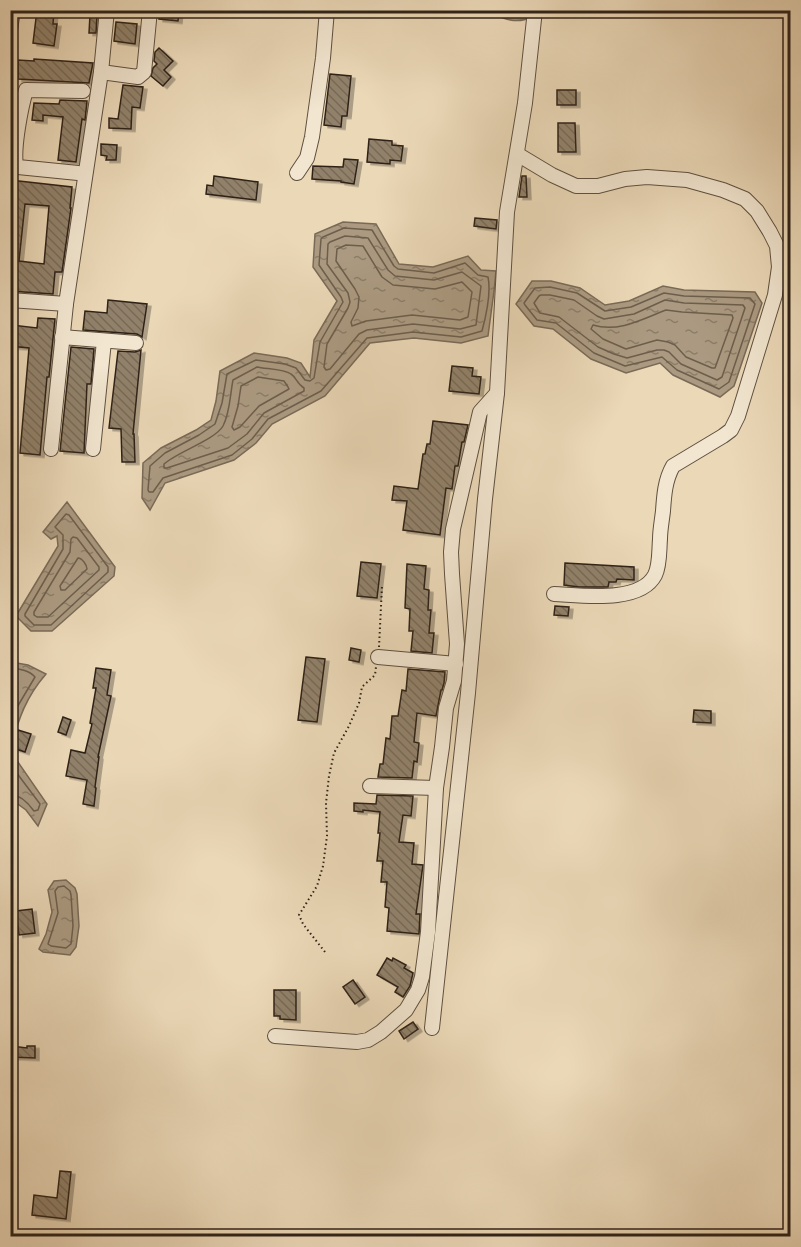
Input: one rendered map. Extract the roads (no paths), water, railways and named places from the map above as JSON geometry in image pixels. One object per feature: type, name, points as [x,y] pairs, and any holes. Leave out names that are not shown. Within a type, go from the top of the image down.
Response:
[{"type":"street","points":[[10,30],[13,10]]},
{"type":"street","points":[[51,449],[66,304],[101,72],[107,10]]},
{"type":"street","points":[[101,72],[138,77],[144,72],[150,10]]},
{"type":"street","points":[[297,173],[307,158],[312,137],[327,10]]},
{"type":"street","points":[[432,1028],[497,393],[507,212],[525,103],[536,10]]},
{"type":"street","points":[[78,173],[18,167],[15,158],[15,124],[28,89],[83,91]]},
{"type":"street","points":[[517,154],[576,186],[598,186],[626,179],[647,177],[687,180],[745,199],[758,211],[770,232],[777,246],[779,267],[775,295],[738,416],[731,430],[673,466],[670,472],[665,489],[655,575],[640,589],[623,595],[554,594]]},
{"type":"street","points":[[10,300],[66,304]]},
{"type":"street","points":[[62,337],[136,343]]},
{"type":"street","points":[[93,449],[104,340]]},
{"type":"street","points":[[275,1036],[357,1042],[368,1040],[406,1010],[418,990],[428,932],[436,788],[446,708],[454,681],[456,664],[457,644],[451,552],[453,529],[480,412],[497,393]]},
{"type":"street","points":[[378,657],[456,664]]},
{"type":"street","points":[[370,786],[436,788]]},
{"type":"water","points":[[486,11],[533,11],[532,17],[514,20]]},
{"type":"water","points":[[343,222],[376,224],[399,264],[433,267],[468,256],[481,270],[496,271],[488,336],[461,343],[414,338],[370,343],[325,396],[272,424],[256,443],[234,460],[165,483],[150,510],[142,498],[143,463],[161,448],[211,420],[220,371],[254,353],[287,358],[301,363],[310,377],[314,340],[337,301],[313,267],[315,234]]},
{"type":"water","points":[[532,281],[551,281],[580,288],[605,305],[629,301],[663,286],[684,290],[755,292],[762,303],[734,386],[720,397],[673,375],[660,363],[626,373],[591,359],[553,329],[534,326],[516,304]]},
{"type":"water","points":[[67,502],[115,567],[114,576],[52,631],[31,631],[16,616],[58,546],[57,536],[51,539],[43,532]]},
{"type":"water","points":[[11,662],[28,665],[46,674],[24,708],[11,746]]},
{"type":"water","points":[[11,752],[47,804],[38,826],[26,810],[11,799]]},
{"type":"water","points":[[66,880],[75,888],[77,894],[79,926],[76,947],[70,955],[43,952],[39,949],[52,912],[48,890],[54,881]]}]
